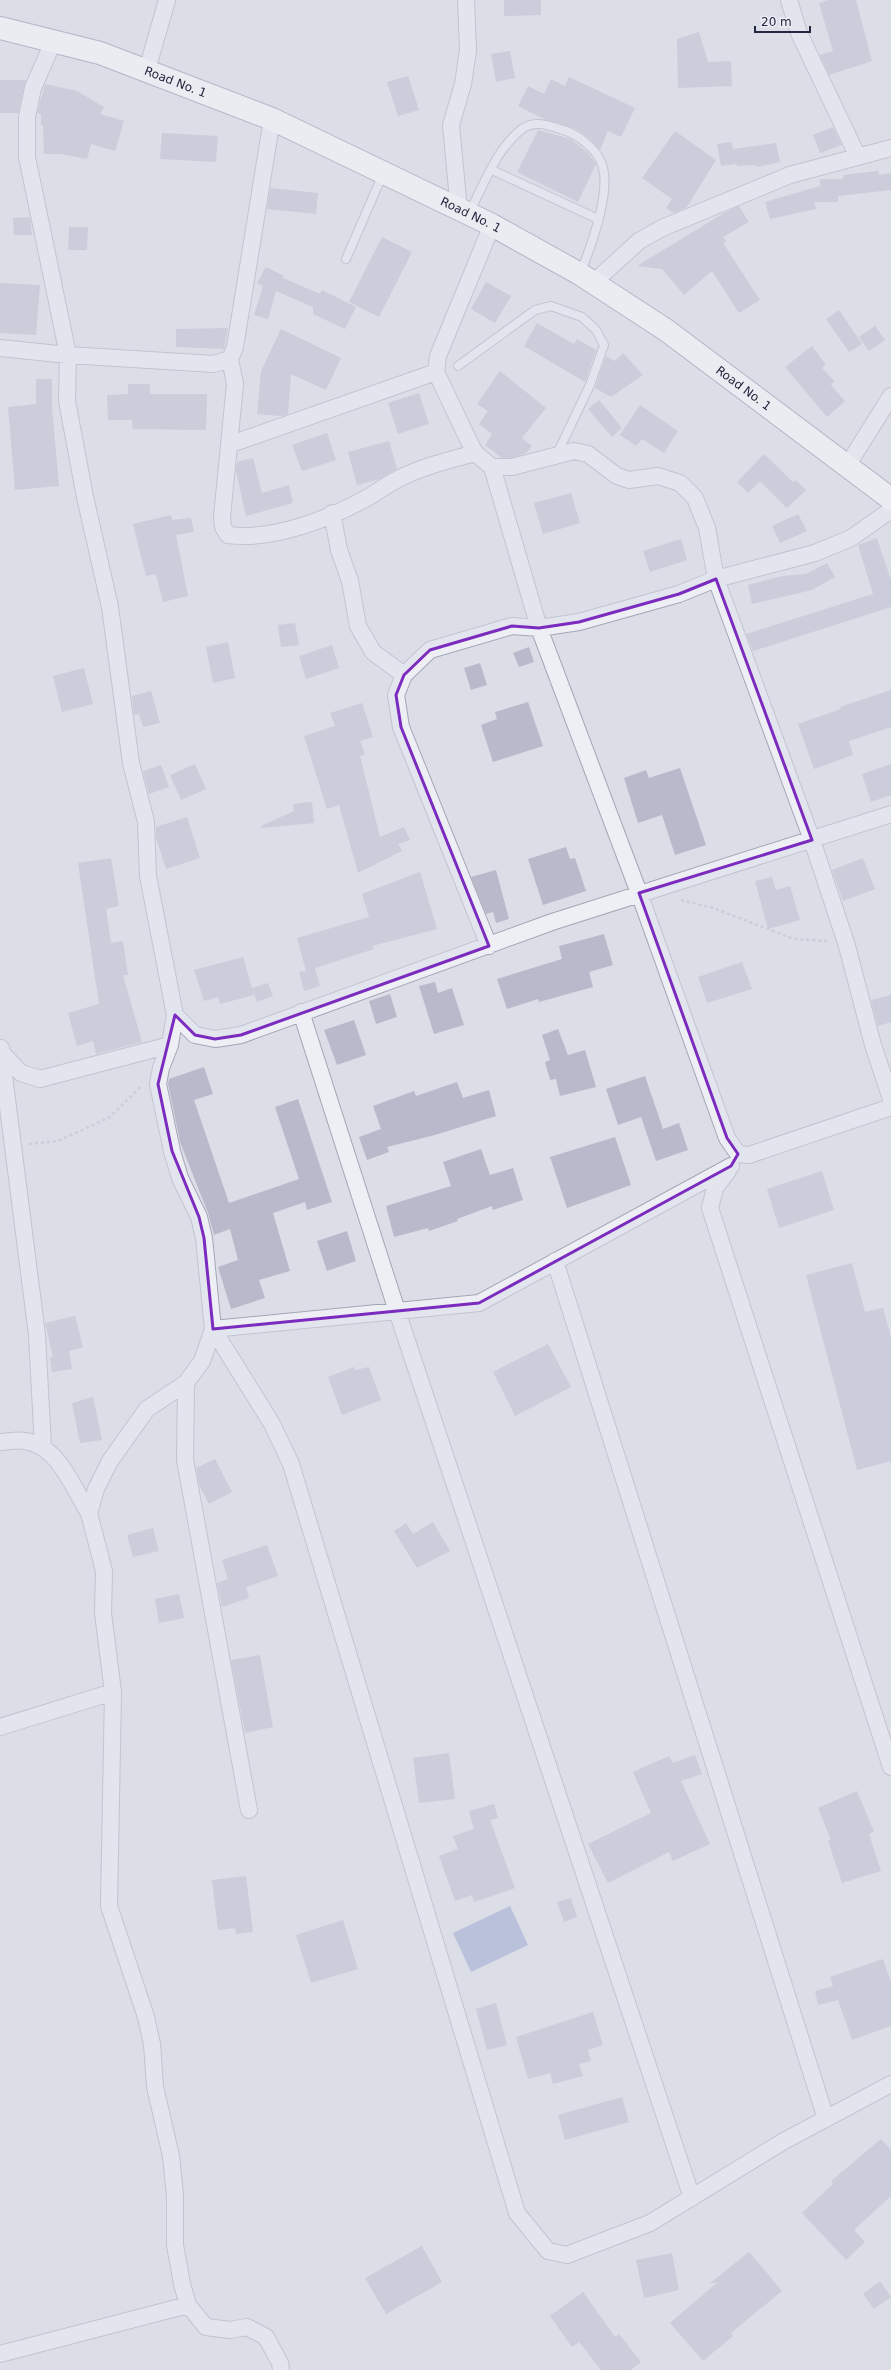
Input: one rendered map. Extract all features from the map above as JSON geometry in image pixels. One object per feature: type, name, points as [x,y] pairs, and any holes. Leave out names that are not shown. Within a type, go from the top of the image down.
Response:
[{"type":"highway","name":"Road No. 1","points":[[0,28],[100,54],[147,70],[272,119],[492,225],[586,278],[666,330],[891,499]]},
{"type":"street","points":[[147,70],[167,0]]},
{"type":"street","points":[[464,212],[451,124],[463,84],[468,50],[466,0]]},
{"type":"street","points":[[789,0],[799,33],[858,157]]},
{"type":"street","points":[[53,42],[33,88],[27,117],[27,157],[68,355],[67,401],[85,497],[110,606],[131,763],[146,822],[148,876],[175,1016],[170,1045],[161,1068],[158,1084],[172,1151],[180,1178],[199,1217],[204,1238],[213,1329],[202,1361],[186,1383],[147,1409],[110,1460],[96,1489],[89,1514]]},
{"type":"street","points":[[272,119],[235,347],[230,359],[236,384],[231,444],[222,518],[223,527],[228,536],[265,535],[307,525],[371,495],[401,477],[426,467],[475,453]]},
{"type":"street","points":[[586,278],[639,241],[662,228],[790,175],[891,148]]},
{"type":"street","points":[[492,225],[438,356],[436,372],[475,453],[492,467],[539,628],[639,893],[734,1160]]},
{"type":"street","points":[[0,348],[68,355],[214,364],[230,359]]},
{"type":"street","points":[[231,444],[436,372]]},
{"type":"street","points":[[847,466],[891,396]]},
{"type":"street","points":[[492,467],[512,467],[557,454],[574,451],[588,454],[617,476],[629,480],[658,476],[680,483],[696,498],[707,528],[716,579],[812,840],[847,946],[873,1045],[891,1099]]},
{"type":"street","points":[[489,946],[401,727],[396,695],[404,675],[430,650],[512,626],[539,628],[579,622],[679,594],[716,579],[815,553],[852,538],[891,510]]},
{"type":"street","points":[[332,513],[339,550],[350,581],[358,626],[373,652],[404,675]]},
{"type":"street","points":[[175,1016],[195,1035],[215,1039],[241,1035],[301,1012],[639,893],[891,814]]},
{"type":"street","points":[[301,1012],[397,1311],[692,2198]]},
{"type":"street","points":[[0,1047],[21,1073],[40,1078],[170,1045]]},
{"type":"street","points":[[0,1047],[38,1334],[43,1447]]},
{"type":"street","points":[[213,1329],[479,1303],[555,1262],[734,1160],[891,1107]]},
{"type":"street","points":[[734,1160],[715,1188],[710,1208],[891,1767]]},
{"type":"street","points":[[555,1262],[826,2119]]},
{"type":"street","points":[[213,1329],[272,1424],[291,1464],[517,2213],[548,2251],[567,2255],[650,2223],[784,2141],[891,2084]]},
{"type":"street","points":[[186,1383],[185,1460],[249,1810]]},
{"type":"street","points":[[0,1442],[25,1440],[43,1447],[55,1457],[89,1514],[104,1571],[103,1613],[113,1692],[108,1906],[146,2017],[152,2044],[156,2087],[170,2156],[176,2195],[175,2245],[182,2284],[188,2305],[206,2327],[230,2330],[247,2328],[266,2337],[280,2363],[281,2370]]},
{"type":"street","points":[[0,1727],[113,1692]]},
{"type":"street","points":[[0,2354],[188,2305]]},
{"type":"lane","points":[[464,212],[492,170],[505,146],[523,128],[538,123],[568,131],[590,146],[603,167],[604,183],[586,278]]},
{"type":"lane","points":[[492,170],[598,219]]},
{"type":"lane","points":[[346,259],[384,173]]},
{"type":"lane","points":[[458,366],[535,310],[551,306],[582,317],[596,330],[604,344],[590,385],[557,454]]},
{"type":"path","points":[[676,898],[713,908],[794,939],[825,941],[847,946]]},
{"type":"path","points":[[13,1148],[58,1141],[110,1117],[144,1082]]},
{"type":"highlighted area","points":[[716,579],[812,840],[639,893],[727,1138],[738,1154],[731,1166],[479,1303],[213,1329],[204,1238],[199,1217],[172,1151],[158,1084],[175,1015],[195,1035],[215,1039],[241,1035],[489,946],[401,727],[396,695],[404,675],[430,650],[512,626],[539,628],[579,622],[679,594]]},
{"type":"water","points":[[510,1906],[528,1945],[471,1972],[453,1933]]},
{"type":"building","points":[[504,0],[541,0],[541,15],[504,16]]},
{"type":"building","points":[[829,0],[856,0],[872,61],[829,75],[820,55],[833,51],[819,3]]},
{"type":"building","points":[[699,32],[708,62],[731,61],[732,86],[678,88],[677,39]]},
{"type":"building","points":[[510,51],[515,78],[496,82],[491,54]]},
{"type":"building","points":[[408,76],[419,110],[398,116],[387,82]]},
{"type":"building","points":[[569,77],[635,108],[621,137],[608,131],[600,150],[590,139],[576,129],[544,119],[518,106],[528,86],[544,94],[551,79],[565,86]]},
{"type":"building","points":[[0,80],[26,80],[18,113],[0,113]]},
{"type":"building","points":[[45,84],[77,91],[104,107],[100,114],[124,121],[115,151],[91,144],[87,159],[60,154],[44,154],[43,125],[41,125],[41,114],[37,113]]},
{"type":"building","points":[[833,127],[842,145],[820,153],[813,135]]},
{"type":"building","points":[[538,130],[571,139],[588,153],[596,164],[578,202],[517,172]]},
{"type":"building","points":[[675,131],[716,160],[687,207],[674,213],[666,208],[672,199],[642,178]]},
{"type":"building","points":[[162,133],[218,136],[216,162],[160,159]]},
{"type":"building","points":[[732,142],[733,149],[776,143],[780,162],[757,167],[756,165],[737,166],[737,164],[721,166],[717,144]]},
{"type":"building","points":[[878,171],[879,175],[891,173],[891,190],[838,196],[838,202],[814,202],[816,209],[770,219],[765,202],[820,186],[820,179],[843,179],[843,175]]},
{"type":"building","points":[[270,188],[318,193],[316,214],[267,209]]},
{"type":"building","points":[[739,206],[749,222],[723,237],[726,241],[723,243],[760,300],[739,313],[712,271],[684,295],[662,269],[637,266],[724,213]]},
{"type":"building","points":[[30,217],[32,235],[14,235],[13,218]]},
{"type":"building","points":[[69,227],[88,227],[87,250],[68,250]]},
{"type":"building","points":[[382,237],[412,252],[379,317],[349,302]]},
{"type":"building","points":[[266,267],[284,276],[283,278],[320,294],[322,290],[356,307],[345,329],[313,314],[313,307],[276,291],[268,319],[254,315],[263,286],[257,283]]},
{"type":"building","points":[[486,282],[511,296],[495,323],[471,309]]},
{"type":"building","points":[[0,283],[40,285],[36,335],[0,333]]},
{"type":"building","points":[[839,310],[862,344],[849,352],[826,319]]},
{"type":"building","points":[[537,323],[574,344],[577,339],[596,350],[585,382],[524,346]]},
{"type":"building","points":[[875,326],[885,340],[869,351],[859,337]]},
{"type":"building","points":[[228,328],[224,349],[176,347],[176,329]]},
{"type":"building","points":[[281,329],[341,358],[326,390],[291,374],[288,414],[281,416],[257,414],[261,371]]},
{"type":"building","points":[[812,346],[826,365],[822,368],[834,381],[831,385],[845,401],[827,417],[785,367]]},
{"type":"building","points":[[623,353],[643,375],[611,397],[595,388],[606,356],[615,361]]},
{"type":"building","points":[[500,371],[546,408],[522,438],[532,446],[526,453],[511,458],[502,458],[485,445],[492,434],[479,424],[488,411],[477,404]]},
{"type":"building","points":[[36,379],[52,379],[52,407],[59,486],[15,490],[8,407],[36,404]]},
{"type":"building","points":[[128,384],[150,384],[150,394],[207,394],[206,430],[133,429],[132,420],[108,420],[107,395],[128,394]]},
{"type":"building","points":[[419,393],[429,424],[398,434],[388,403]]},
{"type":"building","points":[[599,400],[622,428],[612,437],[588,409]]},
{"type":"building","points":[[640,405],[678,431],[664,453],[642,439],[636,446],[620,435]]},
{"type":"building","points":[[327,433],[336,460],[302,471],[292,445]]},
{"type":"building","points":[[389,441],[397,469],[380,479],[357,485],[348,452]]},
{"type":"building","points":[[764,454],[793,482],[796,480],[806,490],[787,508],[760,481],[748,493],[737,482]]},
{"type":"building","points":[[253,458],[262,493],[289,485],[293,503],[246,516],[236,472],[237,462]]},
{"type":"building","points":[[571,493],[580,523],[543,534],[534,503]]},
{"type":"building","points":[[798,514],[807,531],[780,543],[772,526]]},
{"type":"building","points":[[171,515],[172,520],[191,518],[194,532],[176,535],[188,596],[163,602],[156,574],[146,576],[133,524]]},
{"type":"building","points":[[877,538],[891,580],[891,607],[753,651],[746,634],[873,594],[858,545]]},
{"type":"building","points":[[681,539],[687,560],[650,572],[643,551]]},
{"type":"building","points":[[827,563],[835,577],[812,590],[752,604],[748,585],[782,576],[806,574]]},
{"type":"building","points":[[295,623],[299,645],[281,647],[278,625]]},
{"type":"building","points":[[228,642],[235,678],[213,683],[206,647]]},
{"type":"building","points":[[332,645],[339,668],[306,679],[299,656]]},
{"type":"building","points":[[529,647],[534,662],[519,667],[513,653]]},
{"type":"building","points":[[480,663],[487,685],[471,690],[464,668]]},
{"type":"building","points":[[84,668],[93,704],[62,712],[53,676]]},
{"type":"building","points":[[891,690],[891,727],[849,741],[853,755],[814,769],[798,724],[841,709],[840,707]]},
{"type":"building","points":[[151,691],[160,723],[143,727],[139,714],[134,715],[132,696]]},
{"type":"building","points":[[528,702],[543,746],[493,762],[481,725],[497,719],[495,712]]},
{"type":"building","points":[[362,703],[373,737],[360,741],[365,754],[360,756],[380,837],[404,827],[410,840],[398,844],[402,851],[358,873],[339,805],[327,809],[304,736],[335,726],[330,713]]},
{"type":"building","points":[[195,764],[206,789],[181,800],[170,775]]},
{"type":"building","points":[[891,764],[891,795],[871,802],[862,774]]},
{"type":"building","points":[[161,765],[169,787],[149,794],[143,771]]},
{"type":"building","points":[[680,768],[706,845],[675,855],[662,815],[638,823],[624,778],[646,770],[649,778]]},
{"type":"building","points":[[312,802],[314,823],[262,828],[261,826],[294,811],[293,804]]},
{"type":"building","points":[[187,817],[200,858],[166,869],[156,838],[156,827]]},
{"type":"building","points":[[566,847],[570,859],[575,858],[586,891],[543,905],[528,859]]},
{"type":"building","points":[[111,858],[119,906],[106,909],[111,943],[123,941],[128,975],[123,975],[142,1042],[96,1054],[93,1041],[77,1046],[68,1013],[99,1004],[78,863]]},
{"type":"building","points":[[863,858],[875,889],[843,901],[832,870]]},
{"type":"building","points":[[496,870],[509,919],[496,923],[493,912],[486,914],[471,877]]},
{"type":"building","points":[[420,872],[437,929],[372,946],[374,949],[315,968],[320,986],[304,991],[299,972],[306,971],[297,938],[369,917],[362,894]]},
{"type":"building","points":[[772,877],[776,890],[790,886],[800,920],[768,929],[755,881]]},
{"type":"building","points":[[604,934],[613,965],[589,972],[593,987],[539,1002],[538,999],[507,1009],[497,979],[562,959],[559,946]]},
{"type":"building","points":[[243,957],[254,995],[220,1004],[218,997],[204,1001],[194,970]]},
{"type":"building","points":[[742,962],[752,989],[707,1003],[698,977]]},
{"type":"building","points":[[435,982],[438,993],[452,988],[464,1025],[434,1034],[419,986]]},
{"type":"building","points":[[268,983],[273,996],[257,1002],[252,988]]},
{"type":"building","points":[[390,994],[397,1017],[376,1024],[369,1001]]},
{"type":"building","points":[[891,995],[891,1022],[878,1026],[871,1000]]},
{"type":"building","points":[[354,1020],[366,1055],[337,1065],[324,1030]]},
{"type":"building","points":[[558,1029],[568,1055],[585,1050],[596,1087],[560,1096],[556,1079],[550,1080],[545,1062],[550,1060],[542,1035]]},
{"type":"building","points":[[204,1067],[213,1094],[194,1100],[229,1203],[299,1179],[275,1107],[298,1099],[332,1202],[307,1210],[305,1202],[273,1213],[290,1271],[259,1280],[265,1298],[231,1309],[218,1267],[238,1260],[230,1229],[214,1235],[208,1213],[180,1142],[168,1084],[169,1079]]},
{"type":"building","points":[[645,1076],[663,1129],[679,1123],[688,1150],[656,1161],[641,1117],[618,1125],[606,1089]]},
{"type":"building","points":[[457,1082],[463,1098],[489,1090],[496,1116],[435,1135],[387,1147],[389,1152],[367,1160],[359,1137],[381,1129],[373,1106],[414,1091],[416,1096]]},
{"type":"building","points":[[615,1137],[631,1185],[567,1208],[550,1157]]},
{"type":"building","points":[[481,1149],[490,1175],[513,1168],[523,1200],[493,1210],[492,1206],[457,1219],[458,1221],[429,1231],[428,1228],[394,1237],[386,1206],[451,1186],[443,1162]]},
{"type":"building","points":[[822,1171],[834,1210],[779,1228],[767,1189]]},
{"type":"building","points":[[347,1231],[356,1261],[327,1271],[317,1241]]},
{"type":"building","points":[[852,1263],[865,1312],[883,1308],[891,1337],[891,1461],[857,1470],[806,1275]]},
{"type":"building","points":[[75,1316],[83,1347],[69,1351],[72,1369],[52,1372],[50,1357],[53,1357],[45,1323]]},
{"type":"building","points":[[548,1344],[571,1387],[515,1416],[493,1372]]},
{"type":"building","points":[[354,1367],[355,1370],[369,1367],[381,1400],[342,1415],[328,1377]]},
{"type":"building","points":[[93,1397],[102,1440],[80,1443],[72,1403]]},
{"type":"building","points":[[215,1459],[232,1492],[209,1504],[199,1485],[196,1468]]},
{"type":"building","points":[[433,1522],[450,1551],[417,1568],[394,1531],[406,1523],[413,1534]]},
{"type":"building","points":[[153,1528],[159,1551],[133,1557],[127,1535]]},
{"type":"building","points":[[267,1545],[278,1576],[246,1587],[249,1598],[222,1607],[217,1583],[228,1579],[222,1560]]},
{"type":"building","points":[[179,1594],[184,1618],[159,1623],[155,1599]]},
{"type":"building","points":[[260,1655],[273,1727],[245,1733],[231,1660]]},
{"type":"building","points":[[449,1753],[455,1799],[419,1803],[413,1758]]},
{"type":"building","points":[[695,1755],[702,1774],[681,1781],[710,1844],[673,1861],[669,1852],[608,1883],[588,1844],[651,1813],[633,1772],[669,1756],[673,1763]]},
{"type":"building","points":[[857,1791],[874,1832],[869,1834],[881,1871],[842,1883],[828,1841],[831,1840],[818,1808]]},
{"type":"building","points":[[494,1804],[498,1818],[490,1820],[515,1888],[474,1902],[472,1895],[455,1901],[439,1856],[458,1849],[453,1836],[474,1829],[469,1811]]},
{"type":"building","points":[[246,1876],[253,1932],[236,1934],[235,1928],[218,1930],[212,1880]]},
{"type":"building","points":[[571,1898],[577,1917],[564,1922],[557,1902]]},
{"type":"building","points":[[343,1920],[358,1969],[311,1983],[296,1935]]},
{"type":"building","points":[[883,1959],[891,1982],[891,2026],[852,2040],[838,2000],[818,2005],[815,1991],[833,1986],[830,1977]]},
{"type":"building","points":[[496,2003],[507,2045],[487,2050],[476,2009]]},
{"type":"building","points":[[593,2012],[603,2045],[588,2050],[591,2061],[579,2064],[583,2076],[553,2084],[550,2073],[528,2079],[516,2037]]},
{"type":"building","points":[[622,2097],[629,2122],[565,2140],[558,2115]]},
{"type":"building","points":[[881,2139],[891,2150],[891,2196],[854,2230],[865,2242],[846,2260],[802,2213],[833,2184],[831,2181]]},
{"type":"building","points":[[422,2246],[442,2282],[386,2314],[365,2278]]},
{"type":"building","points":[[749,2252],[782,2291],[731,2333],[733,2336],[703,2361],[670,2323],[718,2282],[709,2284]]},
{"type":"building","points":[[672,2253],[679,2290],[644,2298],[636,2260]]},
{"type":"building","points":[[880,2281],[891,2297],[874,2309],[863,2294]]},
{"type":"building","points":[[583,2292],[615,2337],[619,2334],[641,2362],[631,2370],[601,2370],[579,2342],[572,2347],[550,2316]]}]
